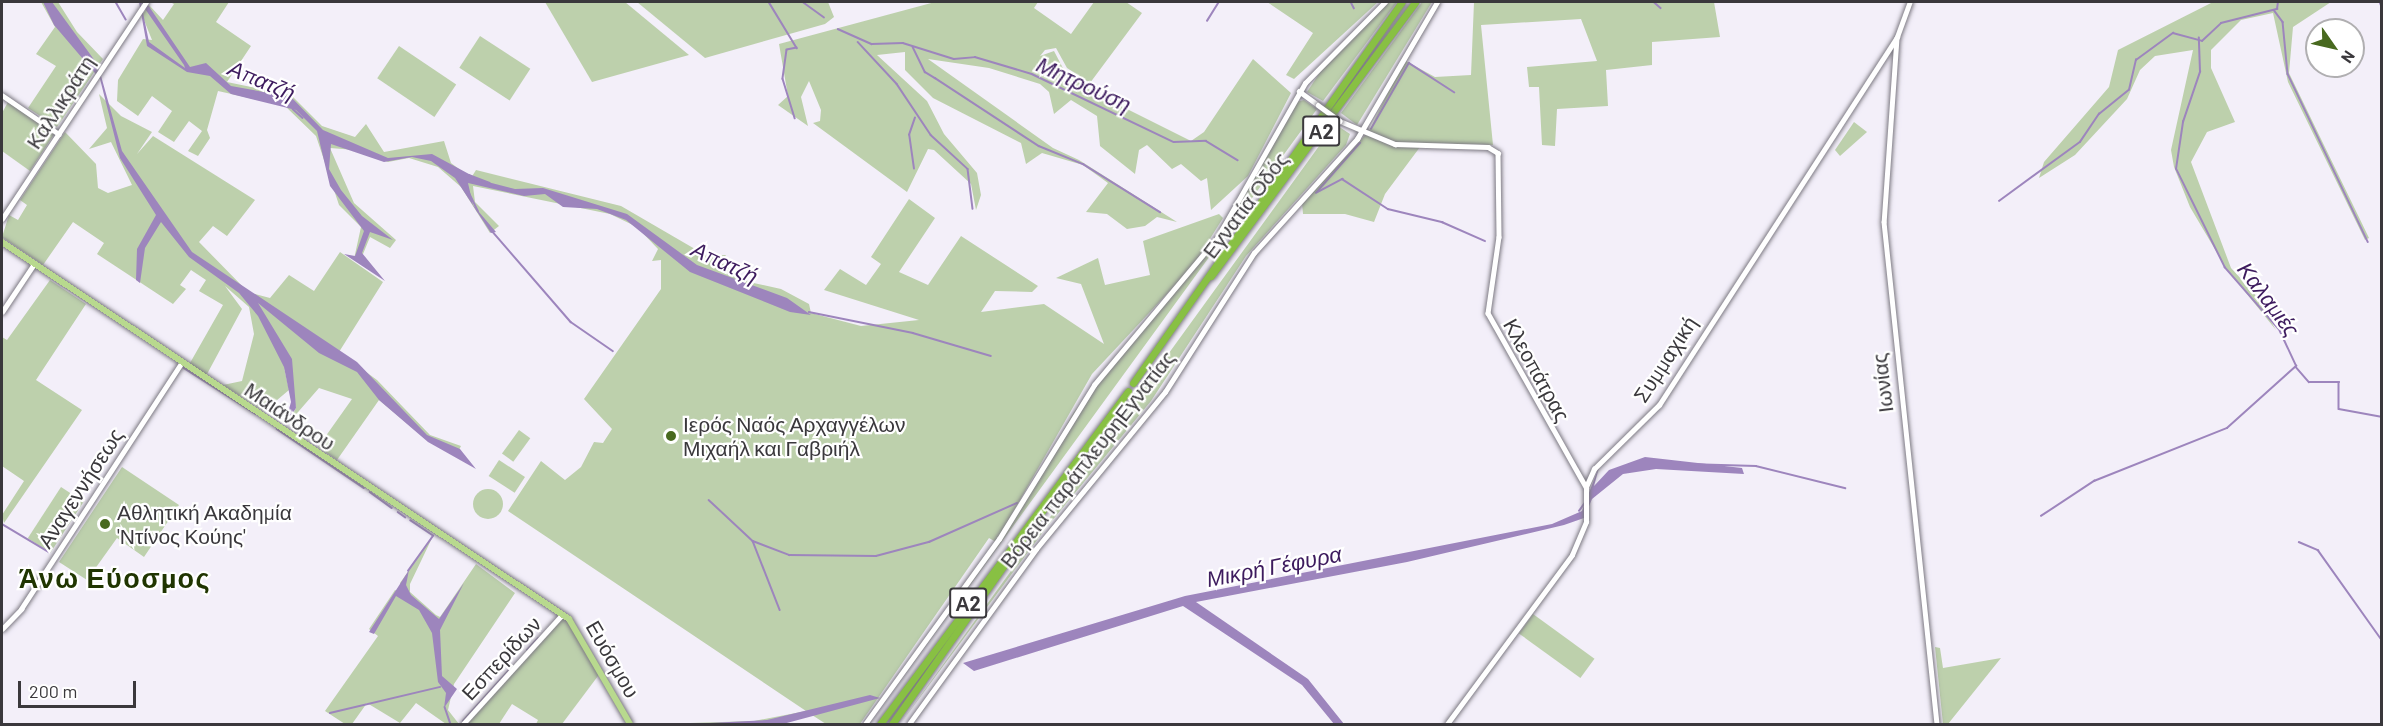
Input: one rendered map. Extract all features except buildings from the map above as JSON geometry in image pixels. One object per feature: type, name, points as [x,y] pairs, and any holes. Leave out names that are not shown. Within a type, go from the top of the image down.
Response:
[{"type":"highway","name":"Εγνατία Οδός","points":[[1133,383],[1402,2]]},
{"type":"highway","name":"Εγνατία Οδός","points":[[1206,281],[1226,261],[1414,2]]},
{"type":"highway","name":"Α2","points":[[880,724],[1055,482],[1075,463],[1128,391]]},
{"type":"highway","name":"Α2","points":[[892,724],[1063,488],[1075,463]]},
{"type":"main road","name":"Μαιάνδρου","points":[[2,242],[562,615]]},
{"type":"main road","name":"Ευόσμου","points":[[562,615],[575,624],[630,724]]},
{"type":"street","name":"Καλλικράτη","points":[[2,219],[146,2]]},
{"type":"street","points":[[865,724],[999,540],[1094,385],[1217,238],[1299,91],[1385,2]]},
{"type":"street","name":"Βόρεια παράπλευρηΕγνατίας","points":[[909,724],[1036,549],[1165,392],[1254,253],[1362,132],[1437,2]]},
{"type":"street","name":"Συμμαχική","points":[[1447,724],[1570,559],[1586,522],[1586,486],[1600,461],[1662,399],[1889,46],[1897,37],[1910,2]]},
{"type":"street","name":"Ιωνίας","points":[[1897,37],[1884,222],[1937,724]]},
{"type":"street","points":[[1889,46],[1896,50]]},
{"type":"street","name":"Κλεοπάτρας","points":[[1299,91],[1340,121],[1362,132],[1400,144],[1488,147],[1498,153],[1499,242],[1488,313],[1586,486]]},
{"type":"street","points":[[2,94],[59,134]]},
{"type":"street","points":[[2,312],[34,264]]},
{"type":"street","name":"Αναγεννήσεως","points":[[2,629],[21,609],[182,362]]},
{"type":"street","name":"Εσπερίδων","points":[[463,724],[562,615]]},
{"type":"green space","points":[[41,2],[58,2],[77,32],[103,59],[57,127],[28,108],[56,66],[36,54],[55,27]]},
{"type":"green space","points":[[170,2],[229,2],[216,22],[251,46],[227,82],[291,95],[322,126],[355,137],[366,124],[384,152],[444,141],[451,163],[471,178],[476,170],[621,206],[707,256],[726,255],[721,262],[749,282],[781,289],[809,304],[811,313],[861,326],[919,320],[824,290],[840,269],[866,285],[881,264],[871,257],[909,199],[935,218],[899,272],[928,285],[961,236],[1038,286],[1032,292],[995,291],[981,312],[1044,304],[1104,344],[1081,284],[1056,278],[1098,258],[1105,285],[1150,275],[1143,241],[1219,214],[1223,218],[1193,266],[1092,374],[996,542],[989,538],[860,724],[826,724],[812,715],[746,724],[658,724],[754,721],[806,711],[508,511],[541,461],[565,480],[581,467],[594,442],[603,443],[612,429],[584,399],[661,289],[661,260],[652,261],[658,249],[637,227],[610,214],[473,186],[475,202],[499,226],[490,233],[461,187],[438,167],[409,158],[388,162],[355,150],[330,148],[354,203],[396,240],[390,248],[370,237],[361,259],[354,259],[361,227],[339,205],[316,136],[285,106],[218,91],[207,130],[210,138],[198,156],[188,151],[202,131],[189,121],[174,142],[158,132],[172,111],[152,96],[138,116],[117,101],[118,80],[143,39],[152,40],[142,15],[149,5],[163,20],[174,4]]},
{"type":"green space","points":[[545,2],[625,2],[689,55],[592,82]]},
{"type":"green space","points":[[637,2],[828,2],[834,17],[825,24],[705,58]]},
{"type":"green space","points":[[935,2],[1038,2],[1034,8],[1071,34],[1094,2],[1126,2],[1142,13],[1090,83],[1067,68],[1056,48],[1045,50],[1040,56],[1054,51],[1066,74],[1093,92],[1191,141],[1204,132],[1253,59],[1291,93],[1248,176],[1211,210],[1207,178],[1201,181],[1181,164],[1172,169],[1147,145],[1139,150],[1135,174],[1100,146],[1097,116],[1071,100],[1054,114],[1049,92],[1040,84],[989,68],[928,59],[1053,148],[1079,160],[1177,222],[1157,217],[1145,226],[1127,229],[1107,214],[1086,212],[1108,183],[1083,165],[1042,153],[1026,164],[1021,143],[933,98],[905,70],[905,52],[877,55],[927,101],[944,134],[977,173],[981,195],[976,210],[971,184],[934,150],[928,149],[907,192],[813,123],[820,121],[821,110],[809,81],[801,97],[808,126],[778,105],[788,96],[779,44]]},
{"type":"green space","points":[[1267,2],[1378,2],[1294,79],[1286,75],[1313,33]]},
{"type":"green space","points":[[1385,2],[1397,2],[1323,101],[1307,92],[1328,60]]},
{"type":"green space","points":[[1422,2],[1432,2],[1357,125],[1341,113]]},
{"type":"green space","points":[[1474,2],[1714,2],[1720,37],[1652,42],[1652,65],[1606,70],[1608,106],[1557,109],[1555,146],[1542,145],[1539,87],[1529,87],[1527,67],[1597,61],[1581,19],[1481,25],[1493,145],[1423,143],[1385,194],[1374,222],[1345,214],[1303,214],[1302,203],[1369,131],[1404,60],[1435,77],[1471,75]]},
{"type":"green space","points":[[2213,2],[2331,2],[2293,27],[2289,73],[2369,238],[2365,240],[2288,82],[2273,13],[2241,20],[2211,50],[2211,68],[2235,122],[2207,132],[2191,162],[2231,268],[2254,293],[2276,330],[2226,268],[2190,207],[2174,167],[2171,150],[2193,50],[2155,56],[2140,70],[2127,99],[2075,155],[2039,178],[2044,162],[2109,87],[2118,50]]},
{"type":"green space","points":[[480,36],[530,69],[510,101],[459,68]]},
{"type":"green space","points":[[399,46],[456,85],[434,117],[377,78]]},
{"type":"green space","points":[[99,94],[121,116],[152,132],[137,154],[153,136],[255,200],[227,236],[213,226],[199,242],[248,292],[270,298],[289,275],[314,291],[340,252],[383,282],[339,352],[377,380],[430,435],[461,446],[458,452],[428,441],[379,400],[337,460],[318,447],[352,399],[319,388],[285,427],[296,408],[284,367],[289,390],[264,411],[223,385],[242,381],[254,334],[249,307],[225,286],[242,309],[206,376],[190,363],[223,305],[199,291],[206,280],[191,270],[180,285],[186,289],[173,304],[97,254],[104,243],[73,222],[43,265],[2,237],[9,215],[18,220],[27,205],[20,200],[65,132],[96,164],[98,188],[108,193],[132,185],[111,142],[89,149],[107,128]]},
{"type":"green space","points":[[1304,100],[1317,109],[869,724],[995,550],[1074,412],[1214,246],[1296,102]]},
{"type":"green space","points":[[8,102],[55,133],[30,171],[2,151],[2,113]]},
{"type":"green space","points":[[1854,122],[1867,132],[1840,156],[1835,150]]},
{"type":"green space","points":[[1335,124],[1350,134],[1346,145],[1246,256],[1151,401],[1046,528],[900,724]]},
{"type":"green space","points":[[50,280],[86,304],[36,380],[82,410],[4,523],[2,515],[24,481],[2,466],[2,337],[7,340]]},
{"type":"green space","points":[[519,430],[530,438],[513,462],[502,453]]},
{"type":"green space","points":[[499,460],[525,477],[515,493],[489,476]]},
{"type":"green space","name":"Αθλητική Ακαδημία 'Ντίνος Κούης'","points":[[122,467],[179,505],[144,557],[117,538],[87,580],[59,562]]},
{"type":"green space","points":[[61,487],[84,502],[50,553],[28,538]]},
{"type":"green space","points":[[488,489],[499,493],[503,504],[499,515],[488,519],[477,515],[473,504],[477,493]]},
{"type":"green space","points":[[433,536],[410,584],[410,592],[436,615],[440,617],[476,564],[515,593],[454,684],[448,710],[459,724],[446,724],[416,703],[400,723],[367,703],[352,724],[345,724],[325,711],[378,636],[369,629],[395,590],[401,593],[400,583]]},
{"type":"green space","points":[[1533,614],[1594,659],[1580,678],[1519,633]]},
{"type":"green space","points":[[563,617],[575,624],[601,672],[562,724],[536,724],[538,720],[512,704],[499,724],[466,724]]},
{"type":"green space","points":[[1935,647],[1940,648],[1943,668],[2001,658],[1948,724],[1943,724]]},
{"type":"shaded area","points":[[43,2],[52,2],[98,65],[122,151],[192,252],[357,362],[427,435],[460,449],[476,469],[428,442],[379,400],[357,372],[319,353],[258,303],[292,359],[296,408],[284,427],[291,402],[284,367],[258,316],[239,293],[189,257],[161,222],[145,248],[140,283],[136,280],[137,249],[156,215],[120,158],[100,79],[54,25]]},
{"type":"shaded area","points":[[139,2],[146,2],[190,67],[206,63],[231,86],[291,97],[323,130],[388,158],[432,154],[480,180],[515,189],[543,188],[627,214],[697,265],[787,298],[811,315],[790,312],[690,272],[626,220],[597,209],[563,207],[545,194],[524,196],[468,183],[473,205],[496,232],[491,233],[455,178],[431,161],[412,157],[384,162],[331,144],[329,169],[341,190],[362,216],[393,240],[370,232],[362,253],[385,281],[344,254],[355,256],[364,231],[330,186],[317,131],[296,110],[231,94],[210,76],[187,72],[147,46]],"holes":[[[141,3],[185,68],[149,42]]]},
{"type":"shaded area","points":[[1645,457],[1742,468],[1744,474],[1656,469],[1623,474],[1592,499],[1584,518],[1564,525],[1407,562],[1196,602],[1308,679],[1344,724],[1334,724],[1302,685],[1183,606],[974,671],[963,663],[1185,596],[1552,524],[1582,511],[1600,464],[1594,486],[1609,470]]},
{"type":"shaded area","points":[[409,570],[406,585],[411,595],[439,619],[464,583],[440,630],[442,676],[457,689],[444,708],[446,693],[438,682],[432,633],[419,610],[396,596],[374,634],[369,632]]},
{"type":"shaded area","points":[[870,695],[880,698],[783,724],[690,724],[767,720]]},
{"type":"waterway","name":"Απατζή","points":[[116,2],[126,19]]},
{"type":"waterway","points":[[769,2],[797,48],[787,50],[783,79],[795,118]]},
{"type":"waterway","name":"Μητρούση","points":[[803,2],[824,17]]},
{"type":"waterway","points":[[1207,21],[1219,2]]},
{"type":"waterway","points":[[1351,2],[1354,8]]},
{"type":"waterway","points":[[1654,2],[1661,8]]},
{"type":"waterway","name":"Καλαμιές","points":[[1999,201],[2080,142],[2099,114],[2129,90],[2136,60],[2173,33],[2202,41],[2221,23],[2277,9],[2278,2]]},
{"type":"waterway","name":"Καλαμιές","points":[[2380,2],[2382,7]]},
{"type":"waterway","points":[[2274,10],[2283,22],[2288,74],[2368,242]]},
{"type":"waterway","name":"Μητρούση","points":[[838,29],[872,44],[903,43],[954,59],[975,57],[1032,74],[1174,142],[1206,141],[1238,160]]},
{"type":"waterway","name":"Καλαμιές","points":[[2041,516],[2094,481],[2227,428],[2296,366],[2280,331],[2225,268],[2176,169],[2183,122],[2200,72],[2199,38]]},
{"type":"waterway","name":"Μητρούση","points":[[858,42],[897,84],[931,135],[968,169],[973,209]]},
{"type":"waterway","name":"Μητρούση","points":[[913,47],[925,72],[1039,146],[1083,164],[1160,212]]},
{"type":"waterway","points":[[1371,129],[1409,63],[1454,92]]},
{"type":"waterway","name":"Απατζή","points":[[293,109],[303,118]]},
{"type":"waterway","points":[[914,169],[909,135],[915,118]]},
{"type":"waterway","points":[[1317,192],[1360,143]]},
{"type":"waterway","name":"Απατζή","points":[[469,175],[490,183]]},
{"type":"waterway","name":"Μητρούση","points":[[1316,193],[1342,179],[1388,209],[1442,222],[1485,241]]},
{"type":"waterway","name":"Απατζή","points":[[466,186],[478,211]]},
{"type":"waterway","name":"Απατζή","points":[[559,195],[580,202]]},
{"type":"waterway","name":"Απατζή","points":[[493,232],[571,322],[613,351]]},
{"type":"waterway","name":"Απατζή","points":[[809,312],[913,333],[991,356]]},
{"type":"waterway","points":[[2296,367],[2309,382],[2339,382],[2339,409],[2382,417]]},
{"type":"waterway","points":[[184,368],[256,414]]},
{"type":"waterway","points":[[277,429],[364,488]]},
{"type":"waterway","points":[[1686,464],[1756,466],[1845,488]]},
{"type":"waterway","points":[[370,492],[392,508]]},
{"type":"waterway","name":"Απατζή","points":[[709,500],[753,541],[780,610]]},
{"type":"waterway","name":"Απατζή","points":[[753,541],[789,555],[876,556],[929,542],[1017,503]]},
{"type":"waterway","name":"Μικρή Γέφυρα","points":[[1579,511],[1584,504]]},
{"type":"waterway","points":[[398,512],[405,517]]},
{"type":"waterway","points":[[408,571],[433,536],[411,521]]},
{"type":"waterway","points":[[2,524],[49,552]]},
{"type":"waterway","name":"Μικρή Γέφυρα","points":[[2299,542],[2318,550],[2382,640]]},
{"type":"waterway","points":[[527,650],[538,638]]},
{"type":"waterway","points":[[463,721],[512,667]]},
{"type":"waterway","points":[[330,713],[440,687]]},
{"type":"waterway","points":[[445,707],[451,724]]},
{"type":"place","name":"Ιερός Ναός Αρχαγγέλων Μιχαήλ και Γαβριήλ","points":[[671,436]]},
{"type":"place","name":"Αθλητική Ακαδημία 'Ντίνος Κούης'","points":[[105,524]]},
{"type":"district","name":"Άνω Εύοσμος","points":[[115,578]]}]
